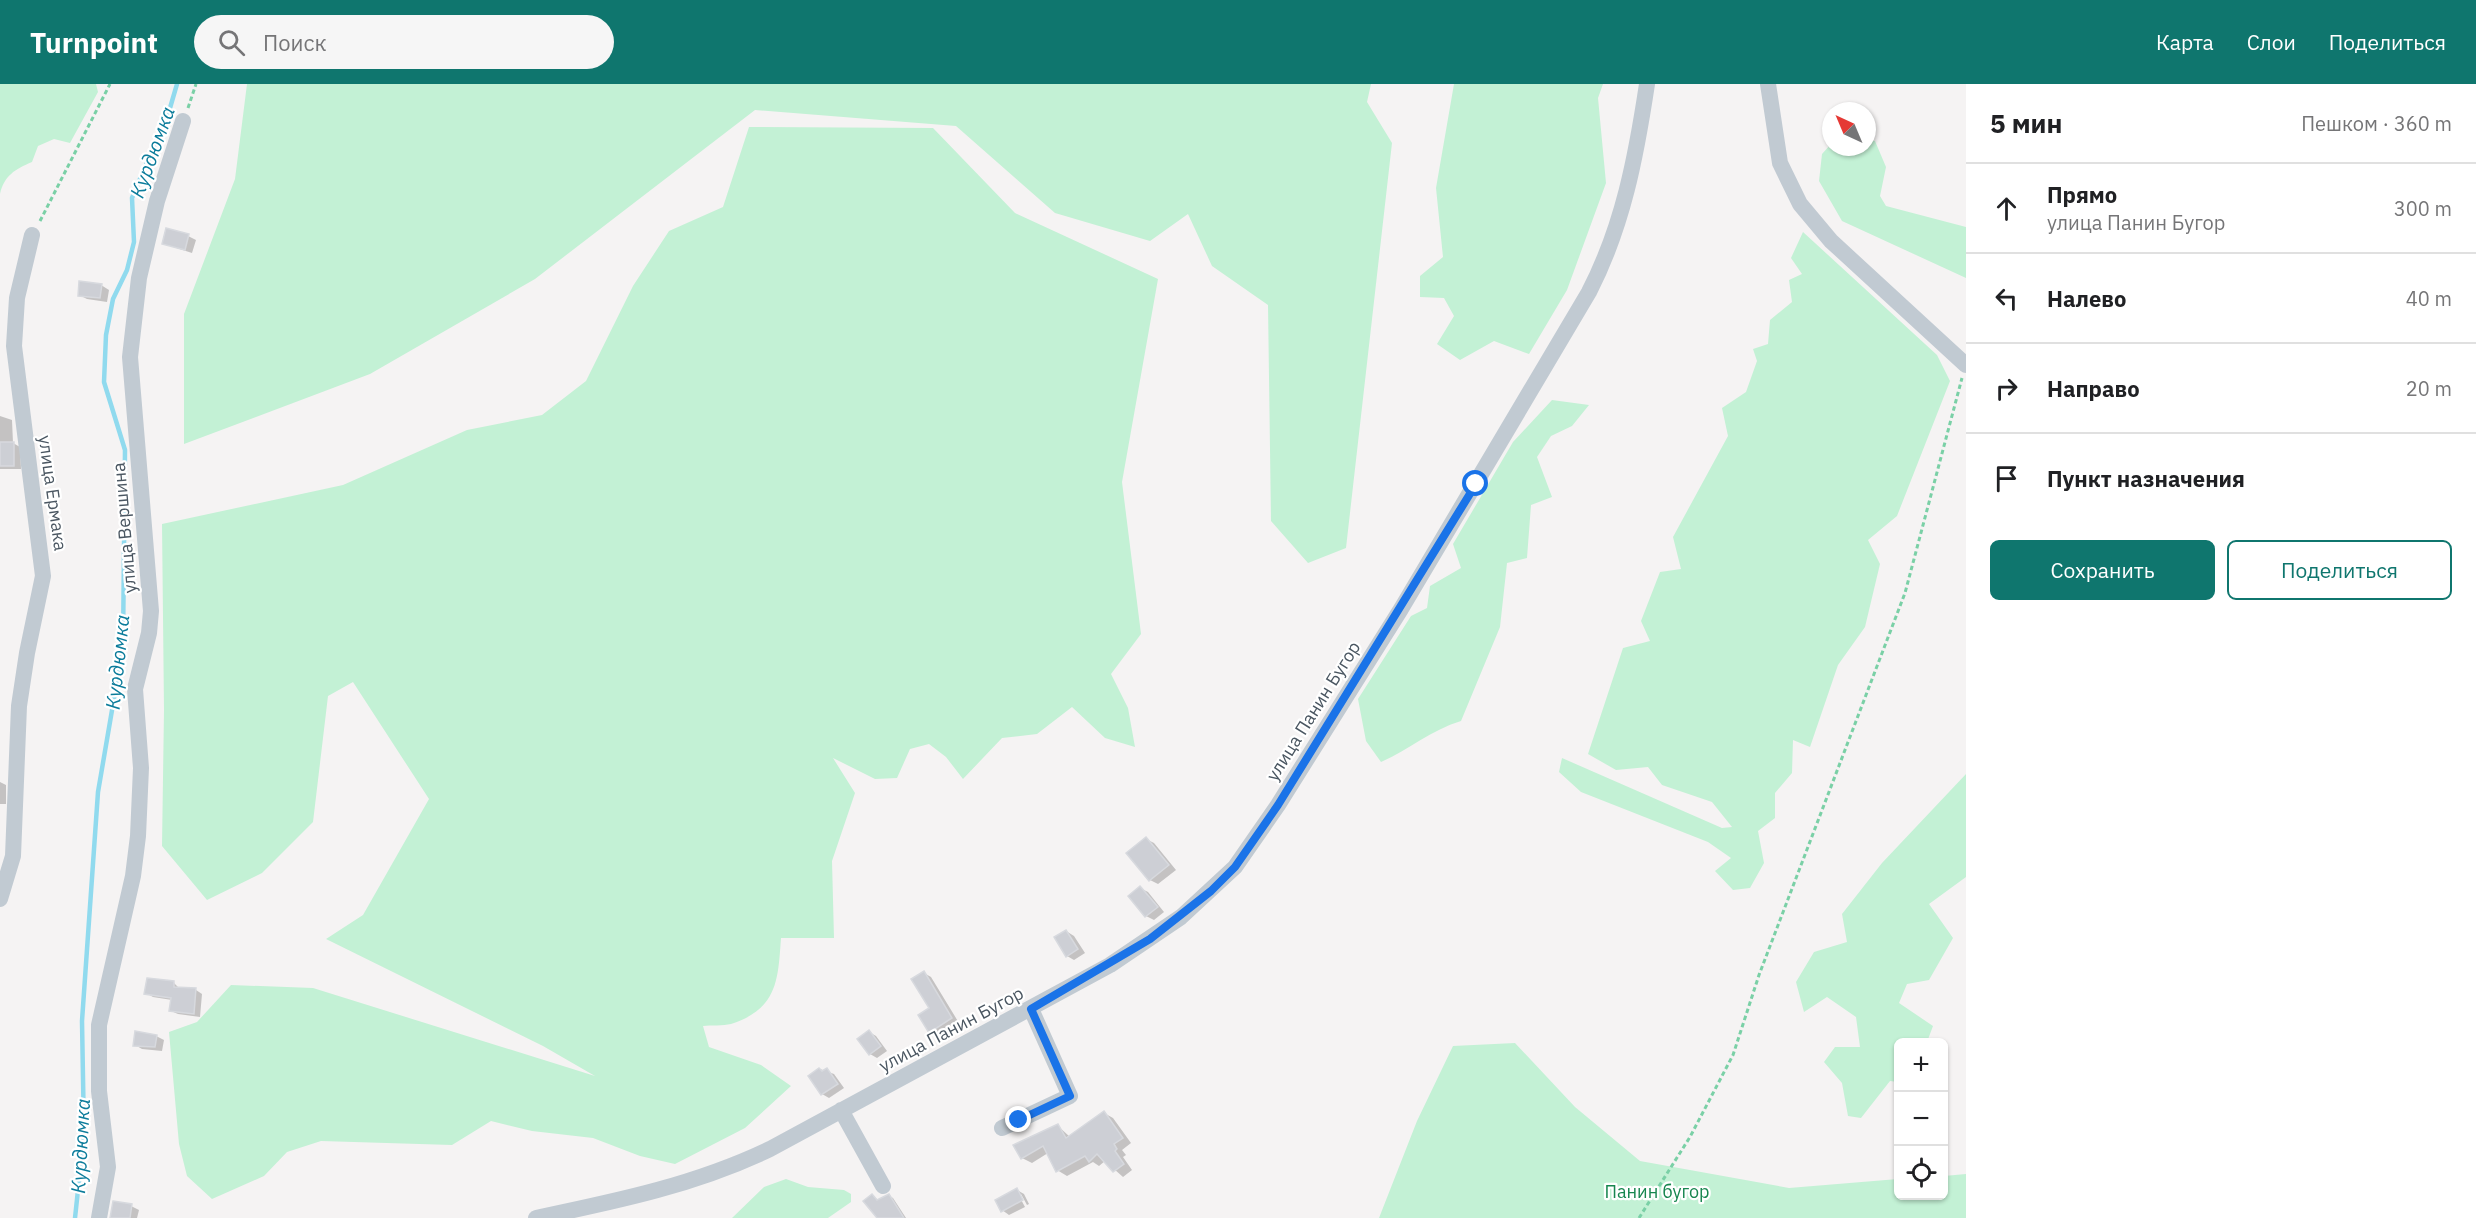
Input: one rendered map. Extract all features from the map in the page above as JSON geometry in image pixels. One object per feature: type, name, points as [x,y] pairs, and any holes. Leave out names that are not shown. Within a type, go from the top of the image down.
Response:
[{"type":"street","name":"улица Панин Бугор","points":[[536,1218],[665,1189],[713,1174],[770,1149],[1110,964],[1181,917],[1235,867],[1253,843],[1401,609],[1606,260],[1633,172],[1647,84]]},
{"type":"street","points":[[1768,84],[1780,163],[1800,204],[1831,241],[1963,363]]},
{"type":"street","name":"улица Вершина","points":[[99,1218],[108,1167],[99,1091],[99,1025],[133,876],[138,837],[141,768],[135,688],[149,633],[151,611],[130,357],[139,278],[152,223],[183,121]]},
{"type":"street","name":"улица Ермака","points":[[0,899],[13,856],[20,706],[27,653],[43,576],[14,346],[17,298],[32,235]]},
{"type":"street","points":[[1002,1128],[1073,1103],[1031,1009]]},
{"type":"street","points":[[841,1110],[883,1186]]},
{"type":"path","points":[[32,235],[110,84]]},
{"type":"path","points":[[183,121],[196,84]]},
{"type":"path","points":[[1639,1218],[1690,1137],[1733,1055],[1759,975],[1905,593],[1940,454],[1963,383],[1963,363]]},
{"type":"green space","points":[[0,84],[96,84],[98,92],[70,143],[54,139],[38,146],[32,162],[11,174],[4,182],[0,194]]},
{"type":"green space","points":[[247,84],[1371,84],[1367,102],[1392,143],[1346,548],[1308,563],[1271,521],[1268,305],[1212,266],[1188,214],[1150,241],[1055,213],[956,126],[755,110],[535,279],[370,374],[184,444],[184,314],[235,179]]},
{"type":"green space","points":[[1454,84],[1603,84],[1598,98],[1606,183],[1567,290],[1529,354],[1494,341],[1460,360],[1437,344],[1454,316],[1444,298],[1420,297],[1420,276],[1443,257],[1436,188]]},
{"type":"green space","points":[[749,127],[933,128],[1015,213],[1158,279],[1122,482],[1141,634],[1111,674],[1128,708],[1135,747],[1105,738],[1072,707],[1037,734],[1002,738],[963,779],[946,757],[929,744],[910,749],[897,778],[875,779],[833,758],[855,793],[832,861],[834,938],[781,938],[779,967],[767,1001],[747,1018],[731,1024],[703,1026],[709,1047],[761,1065],[791,1086],[745,1128],[675,1164],[640,1156],[593,1138],[532,1131],[491,1121],[452,1145],[321,1141],[287,1152],[264,1176],[212,1199],[187,1176],[179,1144],[169,1032],[197,1022],[231,985],[313,988],[595,1076],[543,1046],[326,939],[363,915],[429,799],[353,682],[328,696],[313,822],[262,873],[207,900],[162,846],[164,710],[162,524],[343,485],[467,430],[542,415],[586,381],[633,286],[669,231],[723,207]]},
{"type":"green space","points":[[1876,143],[1886,167],[1880,196],[1886,206],[1966,227],[1966,278],[1842,221],[1819,181],[1822,154],[1822,156],[1876,156]]},
{"type":"green space","points":[[1803,232],[1937,355],[1950,381],[1897,516],[1868,540],[1880,564],[1865,627],[1838,665],[1810,747],[1793,740],[1792,773],[1775,793],[1775,818],[1758,831],[1764,863],[1750,888],[1733,890],[1715,871],[1731,858],[1708,842],[1581,792],[1559,772],[1562,758],[1722,828],[1732,827],[1712,802],[1662,785],[1648,767],[1616,770],[1588,754],[1623,648],[1650,641],[1641,621],[1660,572],[1681,569],[1673,537],[1728,436],[1722,408],[1746,392],[1757,361],[1753,349],[1768,344],[1770,320],[1792,302],[1789,280],[1802,274],[1791,258]]},
{"type":"green space","points":[[1552,400],[1589,405],[1572,426],[1551,436],[1537,457],[1552,497],[1531,505],[1527,558],[1507,563],[1500,627],[1461,721],[1440,729],[1381,762],[1366,741],[1358,699],[1411,616],[1427,608],[1430,586],[1461,568],[1453,544],[1513,442]]},
{"type":"green space","points":[[1966,774],[1966,877],[1929,904],[1953,938],[1929,980],[1907,984],[1899,1003],[1933,1026],[1928,1038],[1894,1038],[1894,1082],[1890,1081],[1861,1118],[1848,1116],[1842,1083],[1824,1062],[1835,1047],[1860,1047],[1856,1017],[1827,997],[1804,1012],[1796,982],[1814,952],[1847,942],[1842,914],[1882,863]]},
{"type":"green space","name":"Панин бугор","points":[[1515,1043],[1575,1107],[1640,1161],[1789,1188],[1894,1179],[1894,1200],[1948,1200],[1948,1176],[1966,1174],[1966,1218],[1379,1218],[1417,1121],[1453,1046]]},
{"type":"green space","points":[[786,1179],[808,1187],[844,1190],[851,1194],[851,1202],[828,1218],[732,1218],[764,1187]]},
{"type":"building","points":[[166,228],[189,234],[185,250],[162,244]]},
{"type":"building","points":[[79,281],[102,284],[100,298],[78,296]]},
{"type":"building","points":[[0,442],[14,442],[14,466],[0,466]]},
{"type":"building","points":[[1146,837],[1169,865],[1149,881],[1126,853]]},
{"type":"building","points":[[1140,886],[1158,907],[1145,917],[1128,896]]},
{"type":"building","points":[[1066,930],[1078,949],[1066,957],[1054,937]]},
{"type":"building","points":[[924,971],[952,1018],[929,1033],[918,1015],[929,1008],[911,979]]},
{"type":"building","points":[[147,978],[174,981],[174,987],[196,988],[194,1014],[169,1011],[171,998],[144,994]]},
{"type":"building","points":[[869,1030],[881,1046],[869,1055],[857,1039]]},
{"type":"building","points":[[135,1031],[157,1035],[155,1047],[133,1046]]},
{"type":"building","points":[[819,1068],[822,1071],[827,1068],[838,1084],[821,1095],[808,1076]]},
{"type":"building","points":[[1104,1111],[1123,1138],[1114,1144],[1117,1149],[1115,1151],[1124,1164],[1113,1172],[1097,1154],[1089,1162],[1085,1156],[1056,1172],[1043,1146],[1021,1159],[1013,1145],[1058,1124],[1066,1138]]},
{"type":"building","points":[[1017,1188],[1023,1200],[1001,1212],[995,1200]]},
{"type":"building","points":[[872,1194],[877,1200],[889,1194],[904,1218],[877,1218],[863,1201]]},
{"type":"building","points":[[113,1201],[132,1204],[130,1218],[110,1218]]},
{"type":"waterway","name":"Курдюмка","points":[[75,1218],[84,1134],[82,1021],[98,792],[123,646],[125,450],[104,382],[106,335],[113,299],[127,270],[134,242],[132,198],[170,108],[177,84]]},
{"type":"route","points":[[1019,1120],[1070,1096],[1064,1077],[1031,1009],[1150,939],[1181,917],[1235,867],[1278,805],[1476,484]]}]
